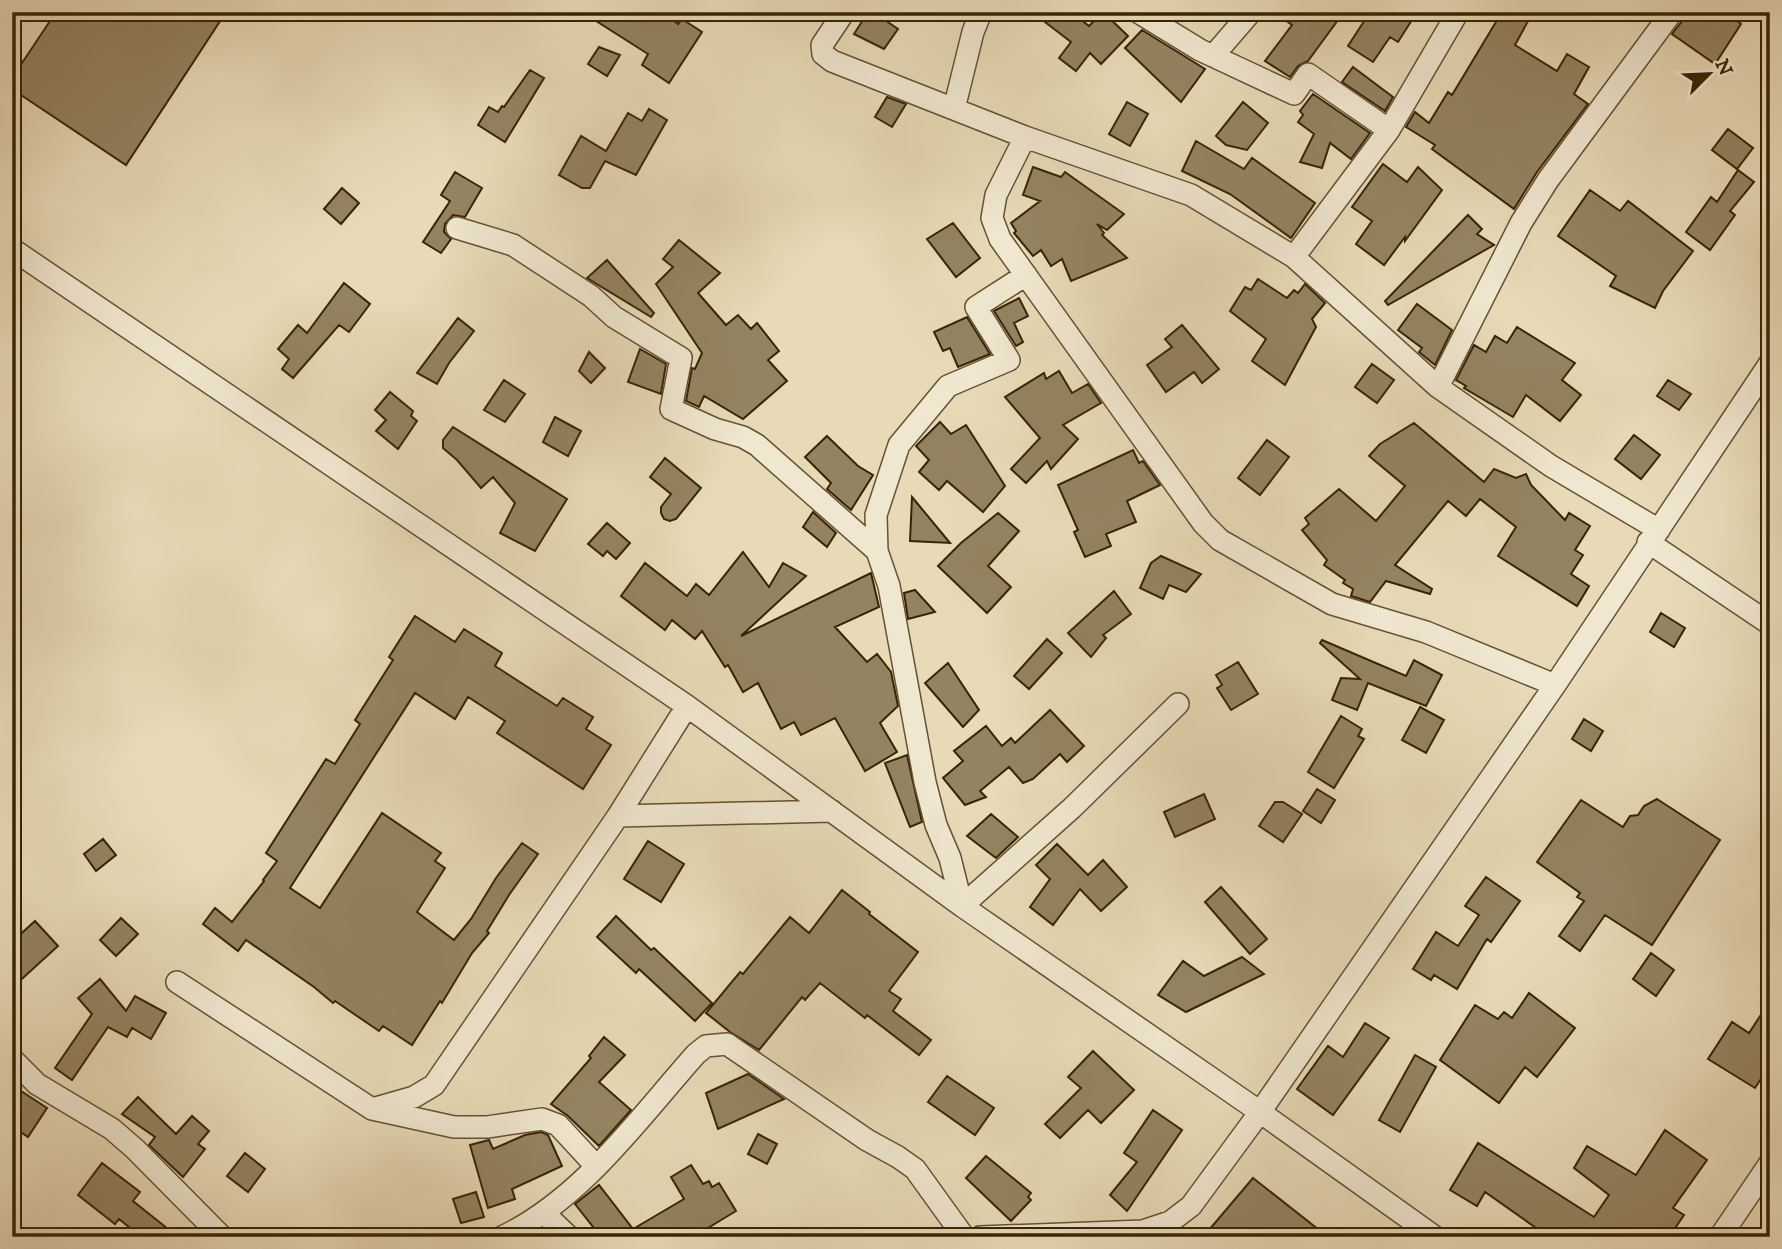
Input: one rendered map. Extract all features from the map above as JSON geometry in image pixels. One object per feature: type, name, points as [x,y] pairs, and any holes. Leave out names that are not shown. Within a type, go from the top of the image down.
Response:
[{"type":"street","points":[[844,12],[822,45],[823,54],[832,61],[1026,137],[1191,195],[1294,257],[1438,387],[1654,536],[1770,624]]},
{"type":"street","points":[[954,109],[973,32],[981,12]]},
{"type":"street","points":[[1138,12],[1213,56],[1294,94],[1308,74],[1389,130]]},
{"type":"street","points":[[1213,56],[1251,12]]},
{"type":"street","points":[[1294,257],[1389,130],[1458,12]]},
{"type":"street","points":[[1438,387],[1521,223],[1548,180],[1672,12]]},
{"type":"street","points":[[1026,137],[996,195],[992,218],[1000,239],[1203,523],[1220,540],[1332,604],[1426,632],[1555,685]]},
{"type":"street","points":[[457,228],[513,245],[591,296],[614,317],[681,358],[671,409],[715,429],[743,437],[757,446],[877,551]]},
{"type":"street","points":[[12,249],[687,706],[962,906],[1435,1237]]},
{"type":"street","points":[[962,906],[950,858],[936,825],[925,782],[889,586],[877,551],[876,515],[899,444],[948,386],[1009,360],[976,307],[1026,275]]},
{"type":"street","points":[[980,1237],[1143,1231],[1170,1222],[1191,1206],[1260,1112],[1555,685],[1770,363]]},
{"type":"street","points":[[962,906],[1072,808],[1178,704]]},
{"type":"street","points":[[372,1109],[414,1097],[434,1085],[618,816],[687,706]]},
{"type":"street","points":[[618,816],[832,811]]},
{"type":"street","points":[[177,982],[372,1109],[454,1127],[542,1119],[558,1125],[596,1166]]},
{"type":"street","points":[[502,1237],[544,1213],[578,1184],[695,1054],[706,1046],[727,1044],[867,1140],[915,1169],[964,1237]]},
{"type":"street","points":[[12,1059],[37,1084],[112,1129],[222,1237]]},
{"type":"street","points":[[1720,1237],[1770,1163]]},
{"type":"street","points":[[544,1213],[569,1237]]},
{"type":"building","points":[[56,12],[226,12],[126,165],[12,89],[12,78]]},
{"type":"building","points":[[582,12],[663,12],[678,24],[682,19],[702,32],[669,83],[642,65],[648,54]]},
{"type":"building","points":[[868,12],[873,12],[898,29],[884,49],[854,34]]},
{"type":"building","points":[[1032,12],[1071,12],[1089,26],[1103,12],[1128,36],[1101,64],[1090,53],[1076,71],[1059,58],[1071,42]]},
{"type":"building","points":[[1274,12],[1326,12],[1338,20],[1308,61],[1298,66],[1290,77],[1265,61],[1292,25]]},
{"type":"building","points":[[1370,12],[1417,12],[1398,42],[1390,37],[1373,62],[1348,46]]},
{"type":"building","points":[[1502,12],[1533,12],[1515,45],[1557,71],[1567,54],[1589,67],[1574,94],[1588,104],[1537,172],[1514,209],[1432,149],[1435,145],[1406,127],[1415,112],[1429,123],[1448,92],[1452,95]]},
{"type":"building","points":[[1685,12],[1726,12],[1741,24],[1715,64],[1672,34],[1683,20]]},
{"type":"building","points":[[1142,30],[1205,69],[1181,102],[1125,48]]},
{"type":"building","points":[[599,47],[620,55],[607,76],[588,64]]},
{"type":"building","points":[[1353,67],[1393,97],[1385,111],[1342,82]]},
{"type":"building","points":[[530,70],[544,78],[505,142],[478,125],[489,107],[498,112],[504,107]]},
{"type":"building","points":[[1313,94],[1370,133],[1351,159],[1330,143],[1322,168],[1300,162],[1314,134],[1298,122],[1303,115],[1300,111]]},
{"type":"building","points":[[887,97],[906,104],[892,127],[875,117]]},
{"type":"building","points":[[1127,102],[1148,114],[1130,146],[1109,134]]},
{"type":"building","points":[[1243,102],[1268,123],[1247,150],[1226,145],[1216,136]]},
{"type":"building","points":[[649,109],[667,120],[636,175],[605,161],[590,188],[582,188],[559,175],[581,136],[606,151],[628,113],[642,121]]},
{"type":"building","points":[[1728,129],[1753,148],[1737,169],[1712,150]]},
{"type":"building","points":[[1196,141],[1244,169],[1252,158],[1315,203],[1291,238],[1230,194],[1182,171]]},
{"type":"building","points":[[1383,164],[1407,182],[1418,167],[1442,190],[1384,265],[1356,244],[1372,221],[1352,207]]},
{"type":"building","points":[[1033,167],[1061,177],[1065,172],[1124,214],[1107,230],[1097,224],[1104,233],[1102,235],[1127,258],[1071,281],[1062,259],[1051,266],[1041,250],[1033,256],[1014,233],[1016,231],[1011,223],[1040,201],[1023,195]]},
{"type":"building","points":[[1738,170],[1754,182],[1730,211],[1735,215],[1710,250],[1686,232],[1711,197],[1717,202]]},
{"type":"building","points":[[455,172],[482,188],[465,217],[453,215],[445,224],[444,232],[451,239],[441,253],[423,242],[450,201],[441,195]]},
{"type":"building","points":[[342,188],[359,203],[341,224],[324,209]]},
{"type":"building","points":[[1590,190],[1620,211],[1628,201],[1693,251],[1663,291],[1655,308],[1610,286],[1616,276],[1558,236]]},
{"type":"building","points":[[1468,215],[1482,229],[1477,234],[1494,245],[1388,305],[1385,301]]},
{"type":"building","points":[[953,223],[980,258],[956,277],[927,239]]},
{"type":"building","points":[[679,240],[720,273],[698,293],[726,325],[738,315],[751,329],[757,323],[779,351],[768,360],[787,381],[743,419],[704,396],[699,407],[686,401],[692,368],[695,369],[702,353],[656,284],[673,267],[663,259]]},
{"type":"building","points":[[607,260],[654,313],[651,317],[587,278]]},
{"type":"building","points":[[1258,279],[1287,298],[1294,290],[1298,293],[1305,284],[1325,303],[1312,319],[1316,327],[1285,385],[1252,361],[1266,339],[1230,311],[1245,287],[1251,290]]},
{"type":"building","points":[[344,283],[370,304],[349,332],[339,325],[293,378],[282,369],[289,359],[278,349],[298,325],[307,333]]},
{"type":"building","points":[[1019,298],[1028,316],[1014,323],[1023,342],[1016,346],[994,311]]},
{"type":"building","points":[[1417,304],[1452,330],[1435,365],[1419,352],[1422,348],[1398,330]]},
{"type":"building","points":[[967,317],[990,354],[958,367],[950,348],[943,351],[934,332]]},
{"type":"building","points":[[458,318],[474,331],[449,363],[437,384],[417,373]]},
{"type":"building","points":[[1182,325],[1219,369],[1202,383],[1194,372],[1166,392],[1147,365],[1172,347],[1165,339]]},
{"type":"building","points":[[1517,327],[1575,363],[1562,380],[1581,395],[1560,421],[1526,395],[1513,417],[1464,388],[1466,386],[1456,380],[1474,345],[1486,352],[1495,336],[1507,343]]},
{"type":"building","points":[[640,349],[666,364],[661,394],[628,382]]},
{"type":"building","points":[[589,352],[605,368],[591,383],[579,371]]},
{"type":"building","points":[[1372,364],[1394,380],[1377,403],[1355,387]]},
{"type":"building","points":[[1059,371],[1072,393],[1088,384],[1101,403],[1063,425],[1078,439],[1051,469],[1047,461],[1026,483],[1011,469],[1040,438],[1005,397],[1044,373],[1046,379]]},
{"type":"building","points":[[504,380],[525,394],[505,422],[484,410]]},
{"type":"building","points":[[1668,380],[1691,394],[1679,410],[1657,396]]},
{"type":"building","points":[[390,392],[413,411],[411,416],[417,421],[398,449],[376,431],[386,420],[375,410]]},
{"type":"building","points":[[555,417],[581,431],[568,456],[543,442]]},
{"type":"building","points":[[940,422],[951,434],[966,425],[1005,486],[983,512],[947,481],[939,490],[919,472],[929,460],[916,446]]},
{"type":"building","points":[[1414,423],[1484,482],[1494,469],[1516,478],[1526,474],[1531,485],[1565,520],[1569,513],[1590,526],[1575,550],[1583,555],[1571,574],[1589,586],[1577,606],[1498,556],[1516,527],[1480,499],[1466,516],[1448,501],[1395,565],[1432,589],[1430,594],[1386,581],[1370,602],[1351,596],[1353,589],[1324,565],[1327,560],[1302,530],[1309,524],[1305,518],[1339,489],[1376,521],[1405,486],[1369,456],[1380,444]]},
{"type":"building","points":[[453,427],[567,499],[535,551],[500,533],[515,503],[493,477],[481,488],[443,448],[443,440]]},
{"type":"building","points":[[1634,435],[1660,455],[1641,479],[1615,459]]},
{"type":"building","points":[[827,436],[858,466],[873,475],[851,510],[827,489],[831,483],[805,457]]},
{"type":"building","points":[[1267,440],[1289,457],[1260,495],[1238,478]]},
{"type":"building","points":[[1133,450],[1139,463],[1143,461],[1160,485],[1127,501],[1136,522],[1106,534],[1111,546],[1085,557],[1074,532],[1078,530],[1058,485]]},
{"type":"building","points":[[665,458],[701,488],[676,519],[670,521],[664,519],[661,507],[671,494],[650,477]]},
{"type":"building","points":[[912,497],[950,543],[910,541]]},
{"type":"building","points":[[813,512],[836,533],[827,547],[803,527]]},
{"type":"building","points":[[998,513],[1019,531],[988,566],[1011,587],[987,613],[938,566]]},
{"type":"building","points":[[607,523],[630,543],[616,559],[607,551],[603,556],[588,544]]},
{"type":"building","points":[[743,552],[769,587],[783,563],[806,576],[741,636],[871,573],[879,607],[835,627],[867,662],[877,654],[891,672],[898,706],[880,723],[897,752],[865,771],[835,718],[801,735],[794,722],[781,729],[758,683],[743,692],[728,665],[725,667],[702,631],[695,639],[672,620],[665,630],[621,596],[645,563],[687,596],[696,584],[709,595]]},
{"type":"building","points":[[1161,556],[1201,574],[1186,592],[1169,585],[1163,599],[1140,588],[1151,563]]},
{"type":"building","points":[[915,590],[935,612],[908,619],[904,593]]},
{"type":"building","points":[[1114,591],[1131,614],[1103,635],[1106,638],[1091,657],[1068,633]]},
{"type":"building","points":[[1661,613],[1685,628],[1674,647],[1650,632]]},
{"type":"building","points":[[415,616],[455,642],[464,629],[502,653],[495,666],[557,706],[563,698],[593,717],[586,729],[611,745],[583,789],[497,733],[505,721],[468,697],[455,719],[415,693],[290,888],[320,908],[382,813],[441,853],[435,861],[445,868],[417,912],[454,940],[522,843],[538,854],[509,895],[487,931],[489,933],[472,953],[442,1003],[440,1001],[412,1045],[383,1026],[379,1031],[335,1001],[333,1003],[246,940],[238,951],[203,924],[215,908],[232,922],[264,881],[277,861],[266,853],[326,759],[335,764],[360,724],[355,720],[393,660],[389,657]]},
{"type":"building","points":[[1047,639],[1062,653],[1029,689],[1014,676]]},
{"type":"building","points":[[1322,640],[1406,676],[1414,660],[1442,675],[1426,706],[1368,683],[1357,710],[1332,700],[1341,678],[1360,679],[1320,643]]},
{"type":"building","points":[[1238,662],[1258,694],[1231,710],[1217,688],[1222,685],[1216,675]]},
{"type":"building","points":[[948,663],[979,710],[963,727],[925,683]]},
{"type":"building","points":[[1420,707],[1444,720],[1426,753],[1402,740]]},
{"type":"building","points":[[1050,710],[1084,746],[1067,762],[1060,754],[1033,779],[1023,783],[1009,767],[980,791],[986,797],[965,805],[943,778],[963,761],[954,751],[986,726],[1002,746],[1011,738],[1015,743]]},
{"type":"building","points":[[1341,716],[1362,729],[1358,736],[1364,739],[1334,788],[1308,772]]},
{"type":"building","points":[[1584,719],[1603,731],[1591,751],[1572,739]]},
{"type":"building","points":[[907,755],[922,822],[910,827],[885,763]]},
{"type":"building","points":[[1317,789],[1335,800],[1321,823],[1303,811]]},
{"type":"building","points":[[1204,794],[1215,819],[1175,837],[1164,812]]},
{"type":"building","points":[[1657,799],[1720,840],[1652,945],[1605,915],[1580,951],[1559,936],[1584,901],[1577,897],[1580,893],[1537,862],[1581,800],[1623,827],[1630,816],[1638,815],[1644,806]]},
{"type":"building","points":[[1275,802],[1283,802],[1302,814],[1283,842],[1259,826]]},
{"type":"building","points":[[991,814],[1018,837],[996,858],[967,836]]},
{"type":"building","points":[[103,839],[116,855],[96,871],[84,854]]},
{"type":"building","points":[[648,841],[684,864],[661,902],[624,879]]},
{"type":"building","points":[[1057,844],[1088,875],[1103,860],[1127,887],[1101,911],[1080,889],[1053,925],[1030,907],[1050,879],[1036,865]]},
{"type":"building","points":[[1486,877],[1520,901],[1491,942],[1487,939],[1457,989],[1434,975],[1431,980],[1413,969],[1436,932],[1458,946],[1479,915],[1465,906]]},
{"type":"building","points":[[1221,887],[1267,939],[1250,954],[1205,902]]},
{"type":"building","points":[[842,890],[918,952],[889,991],[901,999],[893,1011],[931,1040],[919,1055],[820,983],[805,1000],[802,997],[759,1050],[706,1013],[740,972],[743,974],[790,917],[809,933]]},
{"type":"building","points":[[616,916],[712,1003],[695,1021],[639,969],[636,973],[597,937]]},
{"type":"building","points":[[121,918],[138,934],[116,956],[100,940]]},
{"type":"building","points":[[35,921],[58,946],[12,988],[12,942]]},
{"type":"building","points":[[1651,953],[1674,970],[1656,996],[1633,979]]},
{"type":"building","points":[[1242,957],[1264,974],[1186,1012],[1158,995],[1183,961],[1204,976]]},
{"type":"building","points":[[100,979],[126,1011],[135,996],[166,1013],[151,1039],[132,1028],[127,1037],[108,1027],[72,1080],[55,1068],[92,1014],[78,998]]},
{"type":"building","points":[[1529,993],[1575,1028],[1537,1077],[1525,1067],[1499,1103],[1440,1060],[1475,1005],[1498,1019],[1504,1012],[1512,1018]]},
{"type":"building","points":[[1770,1001],[1770,1065],[1755,1088],[1708,1059],[1732,1022],[1749,1033]]},
{"type":"building","points":[[1365,1023],[1389,1038],[1333,1115],[1297,1089],[1328,1046],[1343,1057]]},
{"type":"building","points":[[604,1037],[625,1055],[599,1082],[631,1110],[599,1146],[568,1116],[551,1104],[591,1058],[589,1056]]},
{"type":"building","points":[[1093,1051],[1134,1090],[1101,1123],[1088,1110],[1060,1138],[1045,1124],[1081,1088],[1068,1077]]},
{"type":"building","points":[[1415,1055],[1436,1067],[1400,1132],[1379,1120]]},
{"type":"building","points":[[748,1074],[784,1099],[718,1129],[706,1093]]},
{"type":"building","points":[[947,1076],[994,1108],[975,1135],[928,1102]]},
{"type":"building","points":[[21,1091],[47,1108],[28,1137],[12,1126],[12,1103]]},
{"type":"building","points":[[138,1097],[176,1134],[192,1116],[209,1131],[198,1144],[205,1149],[183,1177],[149,1145],[155,1137],[122,1114]]},
{"type":"building","points":[[1153,1110],[1182,1130],[1127,1211],[1110,1195],[1137,1162],[1124,1153]]},
{"type":"building","points":[[1665,1130],[1707,1160],[1673,1208],[1684,1215],[1669,1237],[1549,1237],[1485,1192],[1477,1206],[1450,1190],[1478,1143],[1594,1217],[1609,1195],[1574,1168],[1587,1146],[1636,1175]]},
{"type":"building","points":[[541,1132],[548,1135],[562,1166],[512,1189],[515,1199],[488,1208],[470,1145],[489,1140],[493,1149],[525,1135]]},
{"type":"building","points":[[758,1134],[777,1144],[767,1164],[748,1154]]},
{"type":"building","points":[[245,1153],[265,1169],[248,1192],[227,1176]]},
{"type":"building","points":[[986,1156],[1031,1193],[1028,1197],[1031,1200],[1011,1221],[966,1178]]},
{"type":"building","points":[[102,1163],[140,1192],[133,1201],[178,1237],[141,1237],[119,1219],[115,1224],[78,1195]]},
{"type":"building","points":[[691,1165],[703,1184],[709,1181],[712,1187],[719,1183],[736,1211],[693,1237],[601,1237],[575,1204],[599,1185],[633,1229],[684,1199],[671,1177]]},
{"type":"building","points":[[1253,1178],[1328,1237],[1203,1237]]},
{"type":"building","points":[[476,1192],[484,1217],[461,1223],[453,1199]]}]
